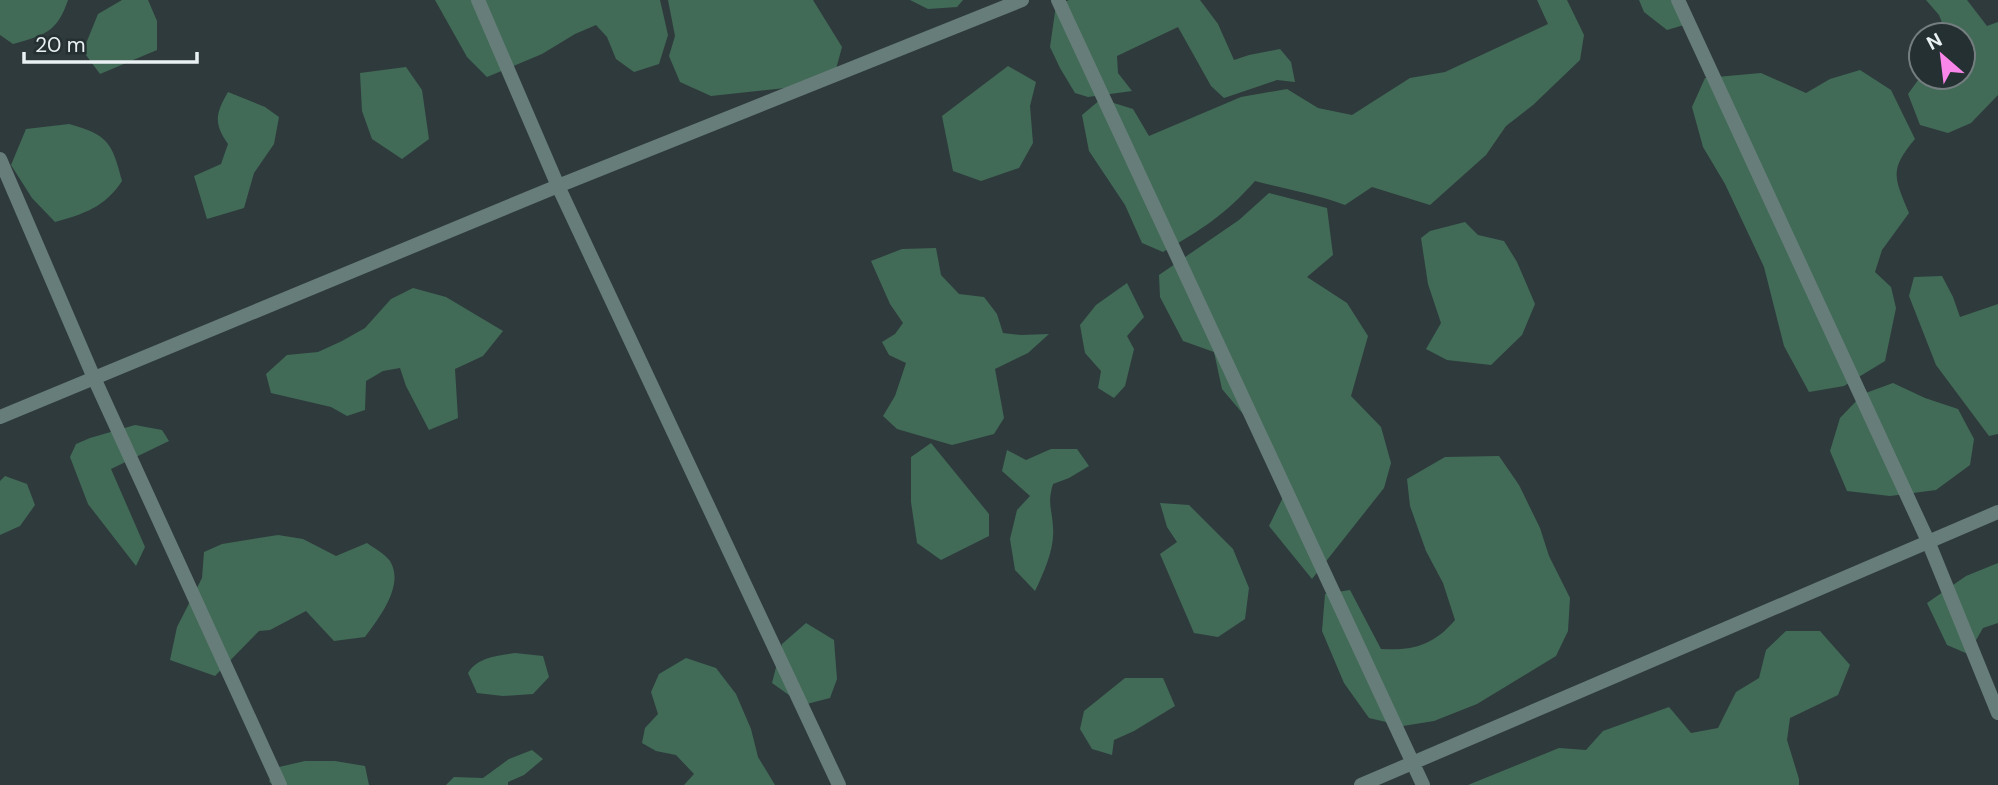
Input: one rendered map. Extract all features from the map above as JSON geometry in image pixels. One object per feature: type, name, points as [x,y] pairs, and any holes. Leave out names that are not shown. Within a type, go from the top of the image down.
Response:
[{"type":"street","points":[[478,0],[558,186],[839,785]]},
{"type":"street","points":[[0,417],[558,186],[1022,0]]},
{"type":"street","points":[[1058,0],[1423,785]]},
{"type":"street","points":[[1678,0],[1928,541],[1998,713]]},
{"type":"street","points":[[0,159],[94,378],[280,785]]},
{"type":"street","points":[[1361,785],[1998,512]]},
{"type":"green space","points":[[0,0],[68,0],[59,20],[48,31],[13,44],[0,35]]},
{"type":"green space","points":[[122,0],[148,0],[157,21],[157,50],[100,74],[83,51],[98,14]]},
{"type":"green space","points":[[435,0],[660,0],[668,35],[659,64],[634,72],[616,59],[607,37],[596,25],[542,54],[487,77],[467,57]]},
{"type":"green space","points":[[668,0],[813,0],[842,47],[836,69],[813,85],[711,96],[680,82],[669,56],[675,36]]},
{"type":"green space","points":[[910,0],[963,0],[957,7],[928,9]]},
{"type":"green space","points":[[1069,0],[1200,0],[1218,24],[1234,60],[1280,49],[1291,62],[1295,82],[1277,80],[1224,98],[1211,86],[1178,27],[1117,56],[1118,73],[1132,91],[1088,97],[1075,93],[1050,47],[1056,5]]},
{"type":"green space","points":[[1537,0],[1567,0],[1584,35],[1580,60],[1533,105],[1506,126],[1486,155],[1430,205],[1372,187],[1345,205],[1255,181],[1212,221],[1163,252],[1142,243],[1125,205],[1089,151],[1082,115],[1101,99],[1133,109],[1149,136],[1241,97],[1287,89],[1318,108],[1352,115],[1410,78],[1445,72],[1548,24]]},
{"type":"green space","points":[[1639,0],[1678,0],[1684,25],[1667,30],[1644,12]]},
{"type":"green space","points":[[1926,0],[1967,0],[1987,26],[1998,22],[1998,95],[1971,123],[1948,133],[1920,125],[1908,94],[1910,91],[1977,91],[1977,21],[1941,21]]},
{"type":"green space","points":[[1008,66],[1036,82],[1030,106],[1033,143],[1019,168],[981,181],[953,171],[942,116]]},
{"type":"green space","points":[[406,67],[422,90],[429,139],[402,159],[372,139],[362,111],[360,73]]},
{"type":"green space","points":[[1860,70],[1891,90],[1915,139],[1901,159],[1897,174],[1897,182],[1909,213],[1882,250],[1875,272],[1891,287],[1896,308],[1885,361],[1844,386],[1809,392],[1784,346],[1764,267],[1725,184],[1703,147],[1692,107],[1705,78],[1761,73],[1806,93],[1830,79]]},
{"type":"green space","points":[[228,92],[265,107],[279,117],[274,144],[254,173],[244,208],[207,219],[194,176],[221,164],[228,144],[220,130],[218,118]]},
{"type":"green space","points":[[69,124],[92,132],[106,142],[115,157],[122,181],[108,197],[93,208],[55,222],[32,198],[11,165],[26,129]]},
{"type":"green space","points":[[1269,193],[1327,208],[1333,255],[1307,277],[1347,303],[1368,336],[1351,396],[1381,427],[1391,463],[1384,488],[1312,579],[1269,526],[1288,487],[1265,440],[1222,389],[1214,352],[1183,341],[1160,297],[1159,275],[1239,220]]},
{"type":"green space","points":[[1465,222],[1478,235],[1504,241],[1517,262],[1535,304],[1522,335],[1491,365],[1447,360],[1426,349],[1441,323],[1428,284],[1421,238],[1430,231]]},
{"type":"green space","points":[[936,248],[941,275],[959,294],[984,297],[997,314],[1003,333],[1049,334],[1028,353],[995,369],[1004,418],[994,434],[952,445],[897,429],[883,416],[895,396],[906,363],[889,355],[882,342],[895,334],[903,323],[890,304],[871,261],[902,249]]},
{"type":"green space","points":[[1942,276],[1960,317],[1998,304],[1998,434],[1989,436],[1936,365],[1909,296],[1914,277]]},
{"type":"green space","points":[[1127,283],[1144,317],[1127,336],[1134,349],[1125,386],[1114,398],[1098,388],[1101,371],[1085,353],[1080,325],[1096,305]]},
{"type":"green space","points":[[413,288],[446,297],[503,331],[483,356],[455,369],[458,418],[429,430],[406,386],[400,368],[383,371],[366,381],[365,410],[347,416],[331,407],[271,393],[266,374],[287,355],[318,352],[342,341],[365,328],[391,299]]},
{"type":"green space","points":[[1893,383],[1958,409],[1974,439],[1970,465],[1936,490],[1890,496],[1847,491],[1830,451],[1840,418],[1863,394]]},
{"type":"green space","points":[[135,425],[162,430],[169,441],[111,469],[145,547],[136,566],[88,504],[70,457],[76,444]]},
{"type":"green space","points":[[931,443],[989,514],[989,536],[941,560],[917,543],[911,502],[911,457]]},
{"type":"green space","points":[[1051,449],[1077,449],[1089,466],[1053,484],[1050,501],[1053,527],[1051,551],[1035,591],[1015,570],[1010,539],[1017,510],[1030,496],[1002,471],[1007,450],[1026,460]]},
{"type":"green space","points":[[1499,456],[1519,485],[1570,598],[1568,631],[1556,656],[1477,704],[1434,721],[1403,726],[1369,718],[1344,683],[1322,631],[1325,594],[1350,590],[1381,649],[1403,649],[1422,645],[1447,629],[1455,620],[1443,583],[1426,551],[1410,506],[1407,479],[1445,457]]},
{"type":"green space","points":[[5,476],[27,484],[35,505],[20,526],[0,535],[0,481]]},
{"type":"green space","points":[[1160,503],[1189,505],[1233,549],[1249,588],[1245,619],[1218,637],[1194,633],[1160,554],[1177,542],[1167,527]]},
{"type":"green space","points":[[278,535],[303,539],[336,556],[367,543],[388,558],[394,570],[392,591],[383,611],[365,637],[334,641],[306,611],[270,630],[259,631],[215,676],[170,660],[177,627],[202,578],[204,552],[222,544]]},
{"type":"green space","points":[[1998,563],[1998,623],[1983,628],[1968,654],[1947,645],[1927,603],[1966,576]]},
{"type":"green space","points":[[806,623],[834,640],[837,679],[830,698],[803,705],[772,683],[782,644]]},
{"type":"green space","points":[[1786,631],[1820,631],[1850,665],[1838,695],[1790,718],[1787,740],[1799,785],[1468,785],[1559,748],[1586,750],[1603,731],[1669,707],[1691,733],[1718,728],[1736,692],[1759,678],[1766,650]]},
{"type":"green space","points":[[515,653],[543,656],[549,677],[533,694],[503,696],[477,693],[468,673],[472,668],[489,658]]},
{"type":"green space","points":[[686,658],[716,668],[736,694],[751,729],[758,757],[775,785],[684,785],[694,774],[676,755],[656,751],[642,743],[645,728],[658,714],[651,692],[659,674]]},
{"type":"green space","points":[[1125,678],[1163,678],[1175,706],[1114,740],[1112,755],[1092,749],[1080,729],[1084,711]]},
{"type":"green space","points":[[532,750],[543,759],[524,775],[508,782],[508,785],[446,785],[454,777],[483,778],[509,759]]},
{"type":"green space","points":[[305,761],[335,761],[365,766],[369,785],[272,785],[269,781],[279,767]]}]
